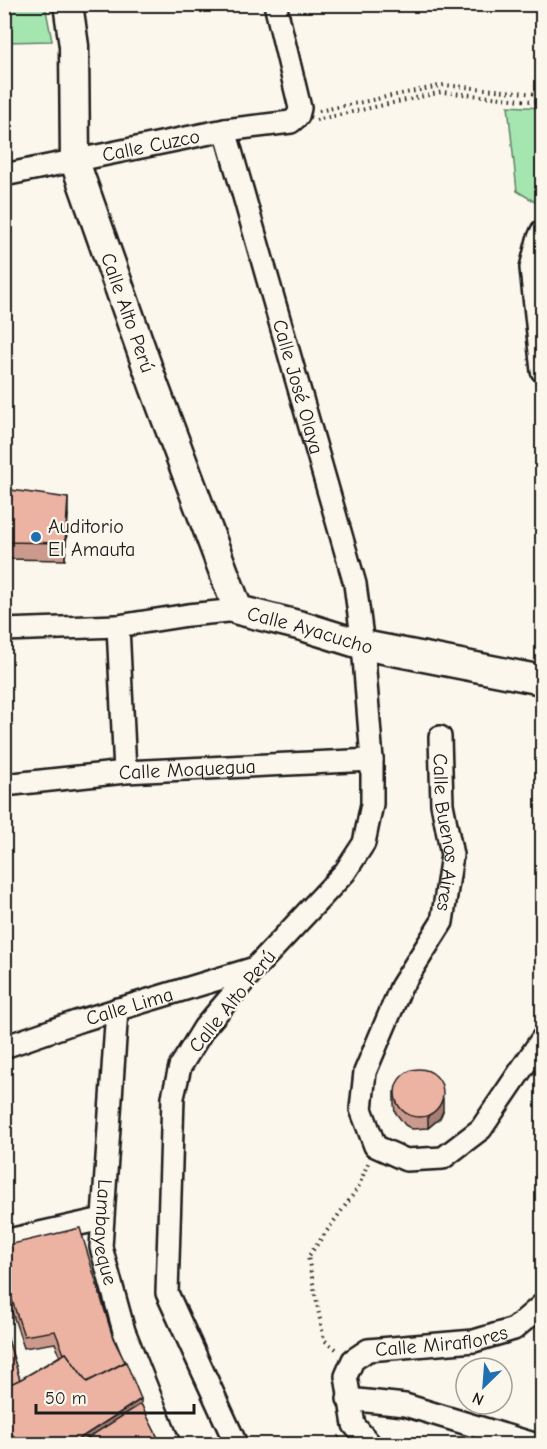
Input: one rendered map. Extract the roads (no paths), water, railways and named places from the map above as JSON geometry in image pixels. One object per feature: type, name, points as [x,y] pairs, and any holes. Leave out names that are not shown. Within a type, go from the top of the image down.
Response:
[{"type":"street","name":"Calle Alto Perú","points":[[68,4],[74,46],[75,162],[154,386],[238,610]]},
{"type":"street","name":"Calle Cuzco","points":[[4,175],[225,130],[291,122],[298,116],[300,108],[275,4]]},
{"type":"street","name":"Calle José Olaya","points":[[225,130],[355,584],[363,645]]},
{"type":"street","points":[[543,231],[538,240],[531,268],[543,371]]},
{"type":"street","name":"Calle Ayacucho","points":[[4,630],[118,626],[238,610],[302,626],[363,645],[543,680]]},
{"type":"street","points":[[118,626],[125,772]]},
{"type":"street","name":"Calle Alto Perú","points":[[236,1444],[167,1293],[173,1097],[180,1067],[204,1029],[256,967],[345,873],[364,843],[372,804],[372,759],[363,645]]},
{"type":"street","name":"Calle Buenos Aires","points":[[440,737],[442,804],[452,855],[442,922],[401,987],[365,1072],[361,1109],[375,1146],[406,1160],[444,1158],[481,1129],[543,1039]]},
{"type":"street","name":"Calle Moquegua","points":[[4,785],[125,772],[372,759]]},
{"type":"street","name":"Calle Lima","points":[[4,1047],[256,967]]},
{"type":"street","name":"Lambayeque","points":[[117,1010],[101,1246],[124,1331],[168,1444]]},
{"type":"street","points":[[4,1241],[102,1219]]},
{"type":"street","name":"Calle Miraflores","points":[[348,1399],[350,1368],[368,1350],[474,1341],[514,1329],[543,1305]]},
{"type":"street","points":[[370,1444],[354,1425],[348,1399],[405,1405],[534,1444]]},
{"type":"place","name":"Auditorio El Amauta","points":[[36,537]]}]
